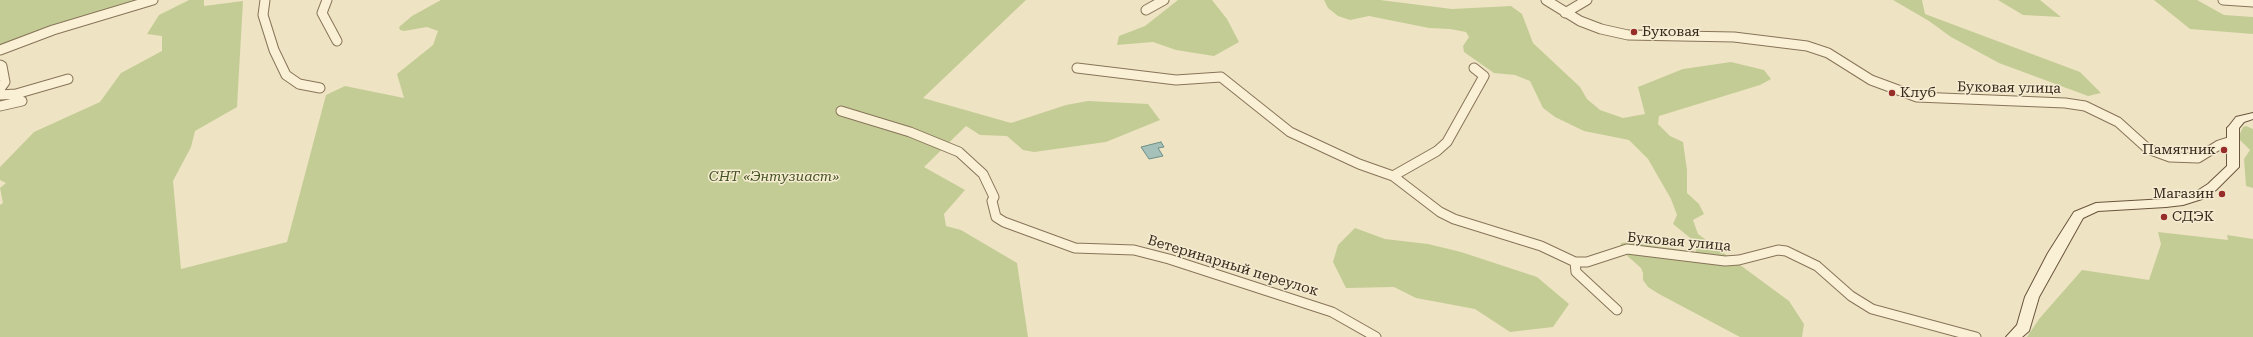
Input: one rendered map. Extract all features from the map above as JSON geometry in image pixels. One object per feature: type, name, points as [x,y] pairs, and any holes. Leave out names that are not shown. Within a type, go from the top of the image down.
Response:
[{"type":"street","points":[[0,50],[53,30],[153,0]]},
{"type":"street","points":[[265,0],[263,15],[274,50],[286,75],[299,84],[320,88]]},
{"type":"street","points":[[327,0],[322,13],[337,42]]},
{"type":"street","points":[[1146,10],[1164,0]]},
{"type":"street","name":"Буковая улица","points":[[1546,0],[1565,13],[1596,27],[1628,35],[1734,37],[1807,46],[1828,53],[1871,80],[1916,97],[1954,100],[2065,103],[2085,106],[2118,122],[2148,149],[2170,158],[2198,158],[2219,145],[2232,141]]},
{"type":"street","points":[[1565,13],[1587,0]]},
{"type":"street","points":[[2223,0],[2253,2]]},
{"type":"street","points":[[0,65],[2,66],[5,82],[0,89]]},
{"type":"street","points":[[1077,68],[1176,80],[1221,77],[1290,132],[1359,164],[1392,176],[1440,212],[1454,219],[1541,246],[1575,262],[1576,272],[1617,310]]},
{"type":"street","points":[[1392,176],[1437,151],[1447,142],[1484,76],[1474,68]]},
{"type":"street","points":[[0,95],[16,94],[68,78]]},
{"type":"street","points":[[0,106],[22,101]]},
{"type":"street","name":"Ветеринарный переулок","points":[[841,111],[910,132],[959,152],[983,174],[994,196],[992,201],[996,217],[1004,222],[1075,248],[1134,250],[1169,259],[1332,312],[1376,337]]},
{"type":"street","points":[[2013,337],[2024,327],[2028,306],[2032,297],[2055,253],[2078,215],[2096,207],[2166,203],[2182,201],[2198,196],[2212,187],[2233,167],[2233,128],[2236,122],[2253,116]]},
{"type":"street","name":"Буковая улица","points":[[1575,262],[1587,262],[1627,249],[1725,261],[1739,260],[1778,250],[1786,251],[1817,266],[1851,296],[1872,309],[1976,337]]},
{"type":"green space","points":[[0,0],[135,0],[0,45]]},
{"type":"green space","name":"СНТ «Энтузиаст»","points":[[189,0],[204,0],[204,6],[243,1],[237,107],[195,131],[191,147],[173,181],[181,269],[287,242],[326,95],[345,86],[404,98],[397,74],[433,45],[438,31],[427,27],[404,31],[400,30],[399,27],[412,16],[441,0],[1026,0],[923,98],[1011,123],[1066,105],[1088,101],[1148,104],[1160,120],[1106,142],[1034,152],[1023,150],[1007,136],[980,135],[966,126],[924,167],[965,190],[944,214],[946,226],[961,230],[1017,263],[1028,337],[0,337],[0,205],[3,203],[0,188],[6,183],[0,180],[0,167],[34,132],[100,102],[121,73],[162,51],[162,36],[147,34],[159,15]]},
{"type":"green space","points":[[1178,0],[1212,0],[1227,19],[1239,42],[1214,56],[1176,50],[1153,42],[1117,45],[1119,36],[1145,26]]},
{"type":"green space","points":[[1324,0],[1380,0],[1452,9],[1511,6],[1522,14],[1533,43],[1580,87],[1587,99],[1600,110],[1623,118],[1645,114],[1638,87],[1683,69],[1731,62],[1764,70],[1771,79],[1760,85],[1659,116],[1658,124],[1670,136],[1683,142],[1687,170],[1687,193],[1699,204],[1704,214],[1693,220],[1698,234],[1789,301],[1804,324],[1802,337],[1740,337],[1648,287],[1643,280],[1641,268],[1624,253],[1620,247],[1621,243],[1628,242],[1696,252],[1694,241],[1673,224],[1677,215],[1671,199],[1648,159],[1629,140],[1584,131],[1555,117],[1543,108],[1530,81],[1515,75],[1494,73],[1464,52],[1463,46],[1469,37],[1466,32],[1450,29],[1429,28],[1369,16],[1350,20],[1338,16],[1328,8]]},
{"type":"green space","points":[[1893,0],[1922,0],[1925,14],[2080,72],[2101,93],[2088,96],[1999,63],[1951,37],[1929,21]]},
{"type":"green space","points":[[1998,0],[2040,0],[2061,17],[2023,15]]},
{"type":"green space","points":[[2154,0],[2197,0],[2224,15],[2253,17],[2253,34],[2190,29]]},
{"type":"green space","points":[[2246,126],[2253,129],[2253,188],[2246,186],[2244,159],[2250,150],[2238,138],[2243,127]]},
{"type":"green space","points":[[1355,228],[1385,239],[1428,244],[1461,252],[1537,277],[1569,304],[1553,327],[1510,332],[1475,309],[1416,298],[1394,287],[1346,288],[1333,262],[1338,245]]},
{"type":"green space","points":[[2158,232],[2228,240],[2227,235],[2253,239],[2253,337],[2027,337],[2039,319],[2082,270],[2149,280],[2161,244]]},
{"type":"water","points":[[1161,142],[1164,147],[1158,148],[1163,156],[1149,159],[1141,147]]},
{"type":"place","name":"Буковая","points":[[1634,32]]},
{"type":"place","name":"Клуб","points":[[1892,93]]},
{"type":"place","name":"Памятник","points":[[2224,150]]},
{"type":"place","name":"Магазин","points":[[2222,194]]},
{"type":"place","name":"СДЭК","points":[[2164,217]]}]
